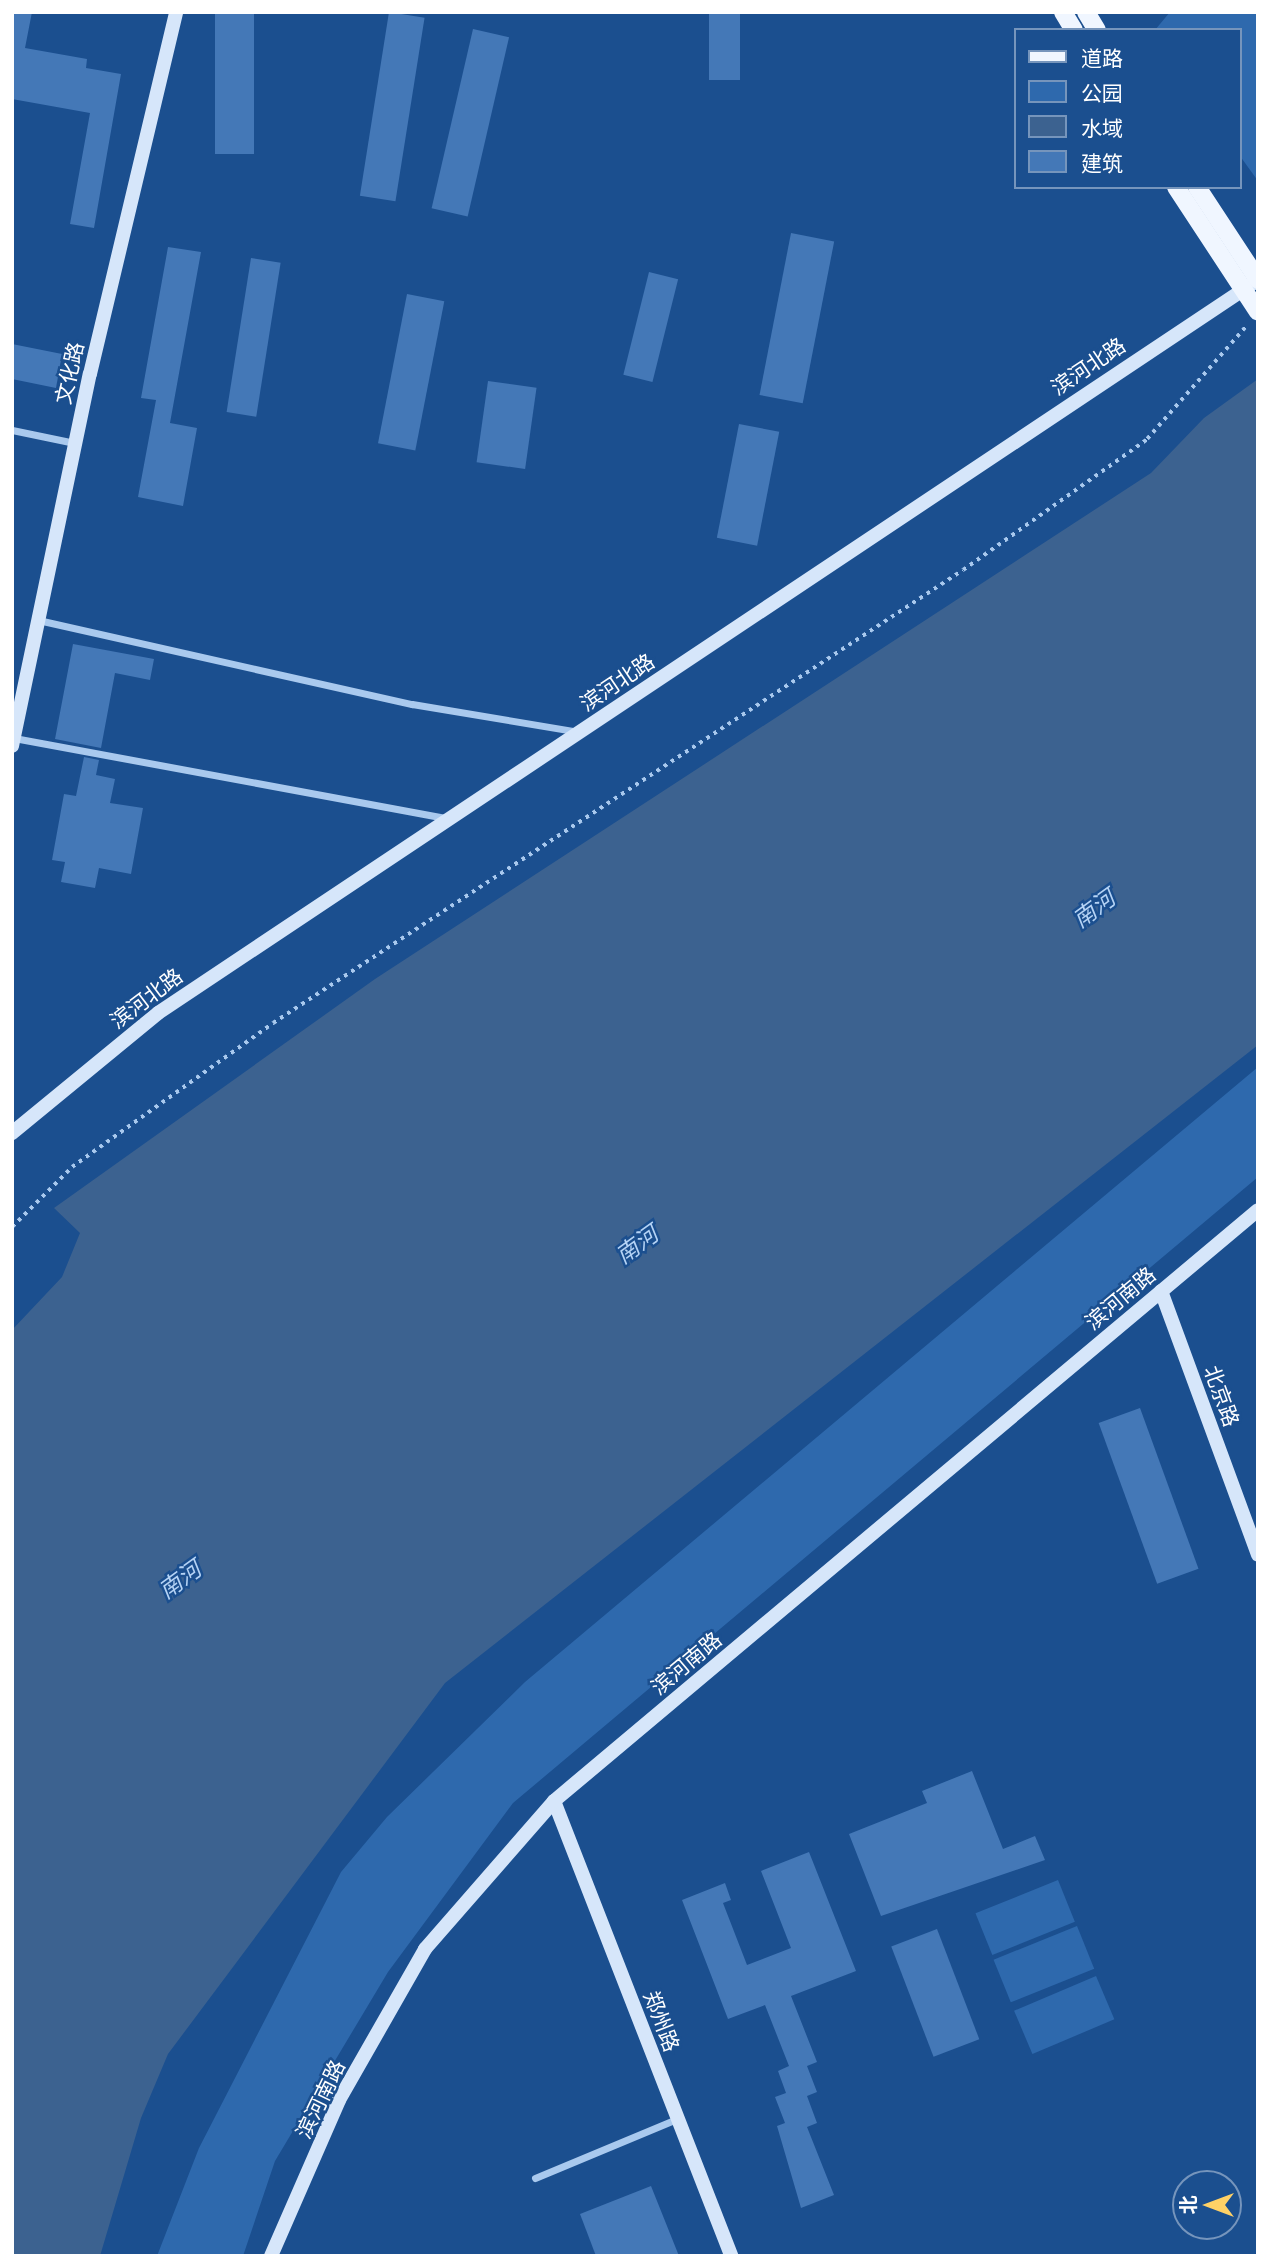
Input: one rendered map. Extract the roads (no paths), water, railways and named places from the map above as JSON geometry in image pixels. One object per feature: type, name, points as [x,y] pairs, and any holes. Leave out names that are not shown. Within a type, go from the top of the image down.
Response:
[{"type":"main road","points":[[1063,12],[1073,28]]},
{"type":"main road","points":[[1087,12],[1096,28]]},
{"type":"main road","points":[[1178,189],[1258,312]]},
{"type":"main road","points":[[1198,189],[1258,281]]},
{"type":"street","name":"文化路","points":[[13,742],[75,443],[176,12]]},
{"type":"street","name":"滨河北路","points":[[12,1133],[158,1013],[1258,281]]},
{"type":"street","points":[[12,430],[75,443]]},
{"type":"street","points":[[38,620],[412,704],[580,732]]},
{"type":"street","points":[[13,742],[449,819]]},
{"type":"street","name":"滨河南路","points":[[271,2256],[339,2100],[425,1949],[554,1801],[1258,1210]]},
{"type":"street","name":"北京路","points":[[1161,1291],[1258,1555]]},
{"type":"street","name":"郑州路","points":[[554,1801],[730,2256]]},
{"type":"street","points":[[535,2178],[677,2119]]},
{"type":"water","name":"南河","points":[[1258,379],[1258,1045],[445,1683],[168,2054],[141,2118],[100,2256],[13,2256],[12,1330],[62,1277],[80,1233],[54,1208],[375,979],[1151,473],[1204,418]]}]
